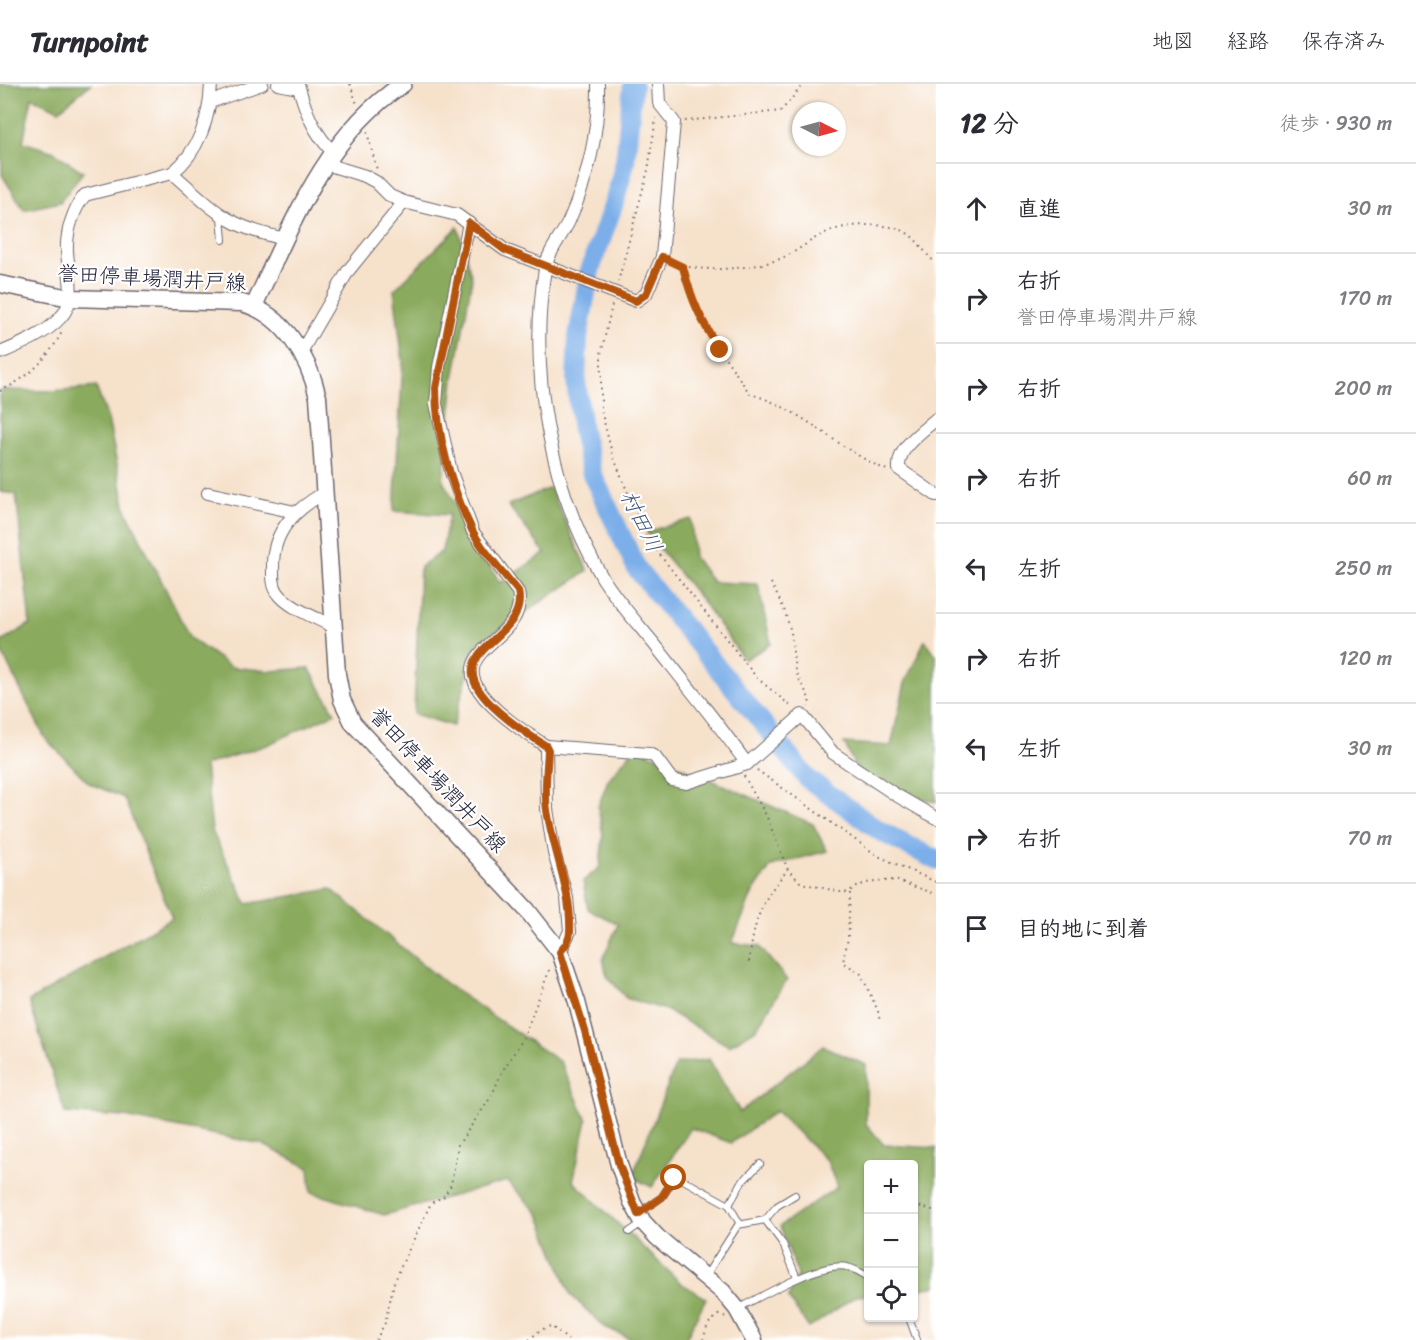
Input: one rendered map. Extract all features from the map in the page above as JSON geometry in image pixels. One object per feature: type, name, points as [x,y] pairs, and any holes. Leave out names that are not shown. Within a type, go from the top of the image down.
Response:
[{"type":"main road","points":[[254,306],[285,238],[330,159],[362,118],[403,84]]},
{"type":"main road","name":"誉田停車場潤井戸線","points":[[0,284],[70,298],[217,301],[254,306],[286,332],[301,351],[318,397],[334,627],[342,700],[353,723],[520,903],[560,952],[585,1031],[619,1165],[637,1222],[705,1277],[737,1310],[754,1340]]},
{"type":"street","points":[[0,353],[27,340],[61,318],[70,298],[71,278],[67,250],[69,232],[80,201],[85,195],[172,172],[198,143],[210,102],[211,84]]},
{"type":"street","points":[[210,102],[262,84]]},
{"type":"street","points":[[278,84],[299,86],[309,118],[330,159],[376,182],[390,196],[404,202],[457,215],[505,250],[636,301],[646,294],[662,257],[674,122],[658,103],[658,84]]},
{"type":"street","points":[[598,84],[598,103],[591,153],[581,188],[569,221],[545,267],[541,310],[541,396],[549,438],[567,499],[602,577],[718,723],[742,766]]},
{"type":"street","points":[[172,172],[221,217],[255,232],[285,238]]},
{"type":"street","points":[[301,351],[348,271],[404,202]]},
{"type":"street","points":[[469,223],[440,367],[436,404],[451,472],[473,532],[518,591],[519,598],[514,617],[476,658],[472,680],[477,690],[501,714],[546,746],[649,754],[655,757],[675,782],[686,783],[742,766],[802,715],[833,753],[896,795],[936,818]]},
{"type":"street","points":[[936,419],[906,447],[898,462],[899,469],[905,475],[936,495]]},
{"type":"street","points":[[208,493],[278,506],[296,512]]},
{"type":"street","points":[[324,493],[296,512],[287,522],[276,544],[273,558],[274,584],[278,593],[289,602],[334,627]]},
{"type":"street","points":[[546,746],[547,809],[554,853],[567,898],[570,931],[560,952]]},
{"type":"lane","points":[[221,217],[223,240]]},
{"type":"lane","points":[[729,1205],[742,1182],[760,1164]]},
{"type":"lane","points":[[637,1222],[662,1197],[676,1176],[729,1205],[740,1224]]},
{"type":"lane","points":[[705,1277],[740,1224],[765,1220],[777,1206],[795,1195]]},
{"type":"lane","points":[[765,1220],[783,1244],[798,1278]]},
{"type":"lane","points":[[737,1310],[798,1278],[839,1266],[864,1275]]},
{"type":"lane","points":[[911,1322],[916,1340]]},
{"type":"path","points":[[350,84],[377,165],[376,182]]},
{"type":"path","points":[[674,122],[781,111],[804,84]]},
{"type":"path","points":[[658,103],[648,170],[601,354],[601,410],[612,453],[645,536],[757,678],[802,715],[810,700],[795,671],[791,632],[784,609],[771,583]]},
{"type":"path","points":[[662,257],[683,267],[711,269],[762,264],[781,259],[830,231],[865,225],[898,229],[912,236],[936,263]]},
{"type":"path","points":[[683,267],[690,295],[704,325],[750,394],[770,399],[807,420],[859,458],[894,473],[905,475]]},
{"type":"path","points":[[0,391],[29,375],[43,362],[61,333],[61,318]]},
{"type":"path","points":[[742,766],[766,815],[788,870],[801,883],[850,892],[865,883],[895,880],[936,894]]},
{"type":"path","points":[[742,766],[878,856],[936,882]]},
{"type":"path","points":[[749,962],[752,934],[765,898],[788,870]]},
{"type":"path","points":[[850,892],[848,939],[843,962],[861,974],[878,1011],[880,1022]]},
{"type":"path","points":[[376,1340],[385,1323],[394,1283],[431,1203],[444,1196],[451,1185],[458,1145],[491,1097],[503,1070],[522,1039],[546,976],[560,952]]},
{"type":"path","points":[[918,1206],[936,1210]]},
{"type":"path","points":[[703,1340],[708,1324],[713,1319],[718,1315],[731,1317],[737,1310]]},
{"type":"path","points":[[529,1340],[540,1330],[550,1326],[568,1340]]},
{"type":"green space","points":[[0,84],[91,84],[59,110],[32,97],[23,142],[54,152],[83,172],[60,202],[24,210],[2,175]]},
{"type":"green space","points":[[458,227],[472,279],[454,379],[443,481],[500,583],[545,553],[508,505],[550,488],[588,571],[476,645],[453,726],[414,714],[420,567],[442,551],[449,515],[394,511],[403,362],[394,290]]},
{"type":"green space","points":[[96,387],[108,419],[126,510],[190,638],[231,667],[271,671],[309,668],[335,713],[267,745],[205,765],[212,831],[247,904],[331,889],[449,986],[560,1062],[587,1120],[573,1181],[682,1284],[706,1298],[685,1340],[633,1340],[603,1326],[571,1295],[539,1214],[507,1181],[384,1215],[311,1192],[309,1168],[262,1144],[125,1117],[65,1113],[29,1001],[172,918],[124,798],[89,783],[45,738],[0,649],[0,643],[30,624],[16,494],[0,492],[0,390],[52,391]]},
{"type":"green space","points":[[691,519],[694,557],[712,582],[758,584],[771,644],[744,660],[702,601],[646,532]]},
{"type":"green space","points":[[925,640],[936,655],[936,802],[864,785],[844,743],[891,746],[905,683]]},
{"type":"green space","points":[[635,747],[813,824],[827,851],[771,866],[752,894],[732,943],[759,946],[787,980],[756,1029],[729,1046],[666,1010],[626,998],[607,976],[603,959],[618,924],[588,909],[583,881],[600,867],[603,835],[598,807],[608,780]]},
{"type":"green space","points":[[823,1046],[866,1065],[866,1124],[884,1145],[936,1148],[936,1286],[918,1289],[918,1160],[864,1160],[864,1295],[856,1296],[809,1328],[788,1298],[798,1275],[780,1226],[837,1187],[827,1161],[776,1111],[731,1143],[691,1128],[652,1187],[632,1177],[676,1064],[709,1059],[740,1112]]},
{"type":"waterway","name":"村田川","points":[[633,84],[625,162],[615,200],[590,270],[578,337],[576,381],[582,431],[592,474],[637,569],[808,779],[880,831],[936,860]]},
{"type":"route","points":[[674,1178],[662,1197],[638,1214],[619,1165],[577,1002],[560,952],[567,943],[570,931],[567,898],[554,853],[547,809],[545,791],[548,750],[546,746],[501,714],[477,690],[472,680],[472,668],[480,651],[514,617],[519,598],[518,591],[473,532],[456,489],[436,404],[436,388],[469,223],[505,250],[636,301],[646,294],[662,257],[683,267],[690,295],[704,325],[720,350]]}]
